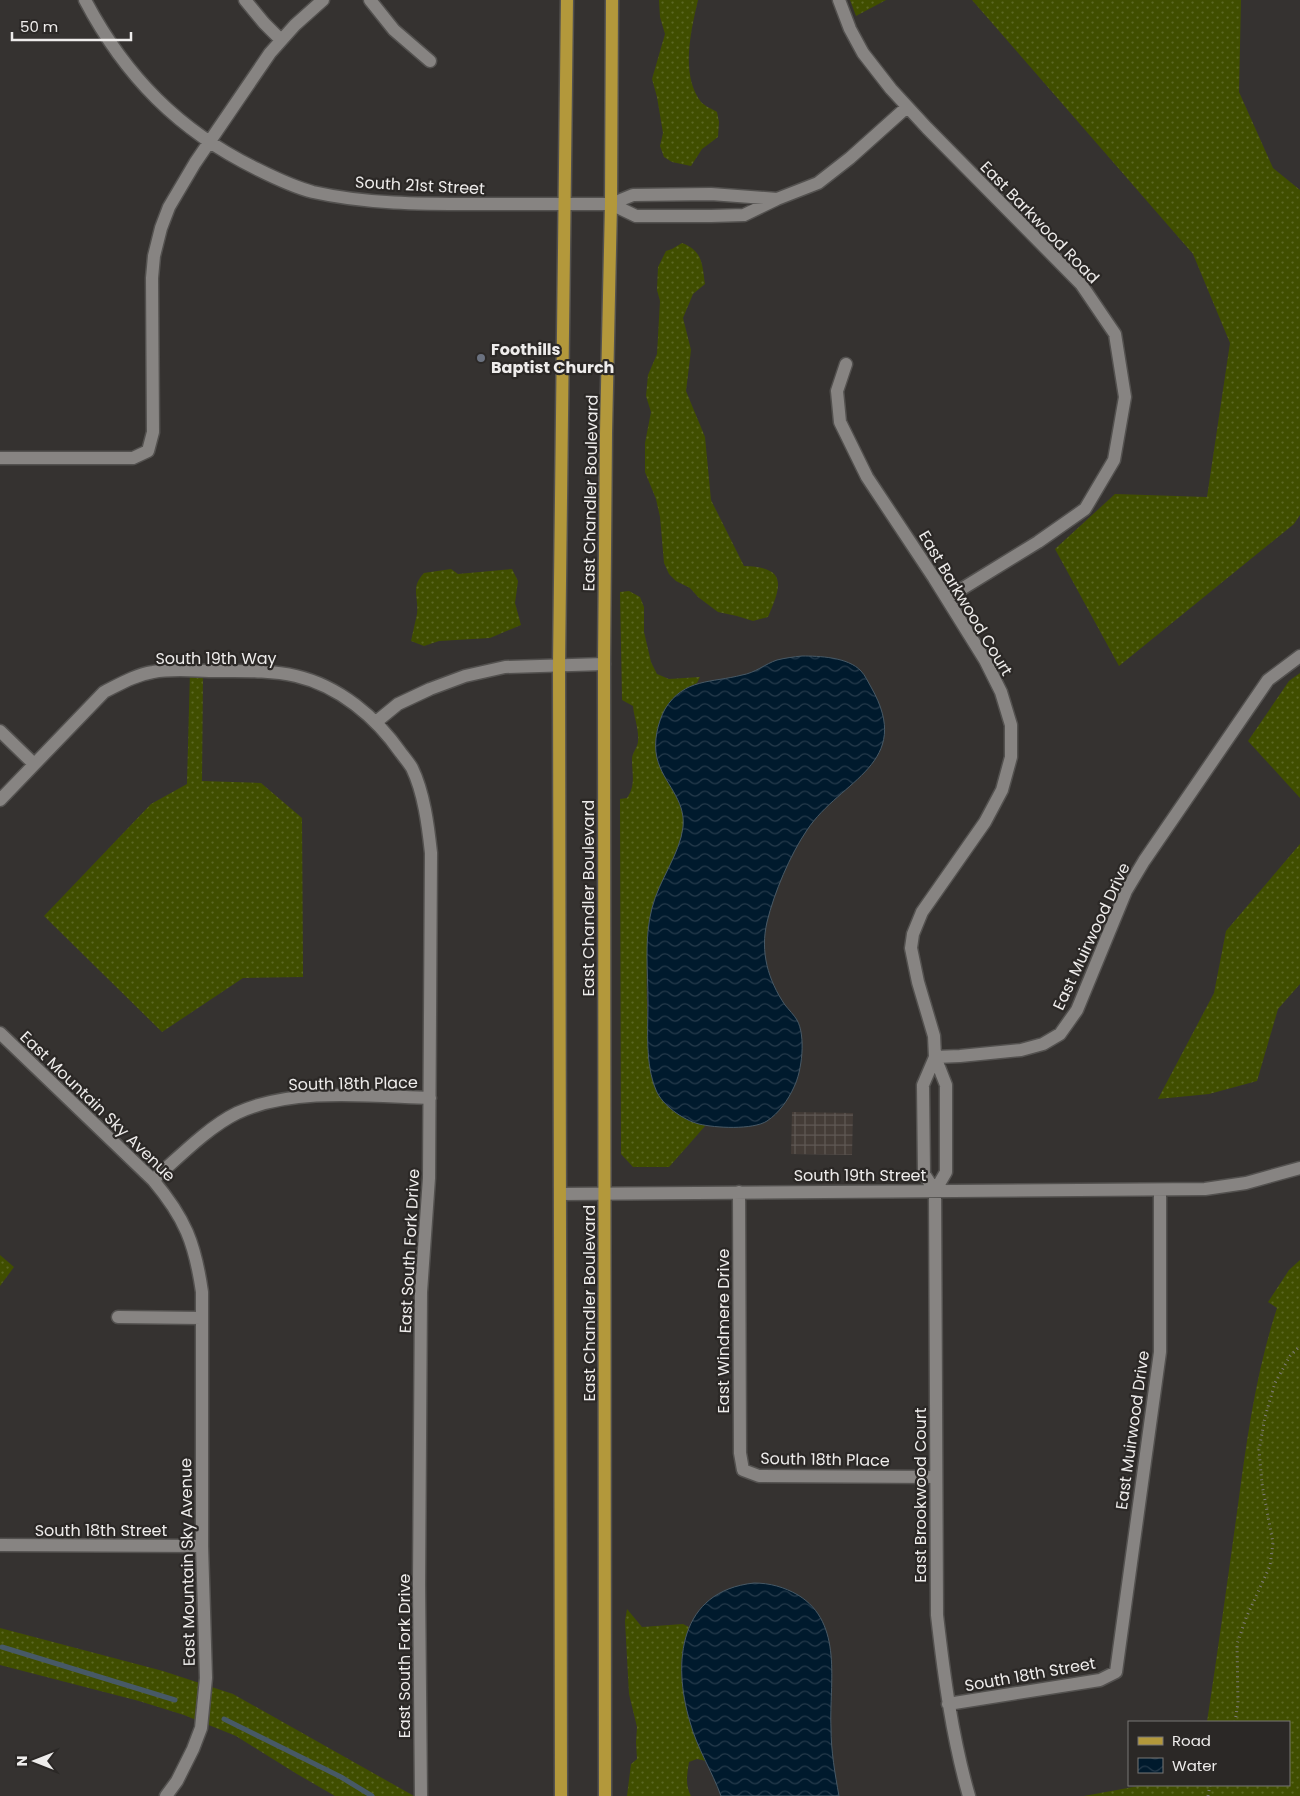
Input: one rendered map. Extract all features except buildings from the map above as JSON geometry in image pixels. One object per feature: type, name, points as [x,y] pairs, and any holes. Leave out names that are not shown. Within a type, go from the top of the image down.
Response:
[{"type":"main road","name":"East Chandler Boulevard","points":[[561,1796],[560,665],[561,432],[568,0]]},
{"type":"main road","name":"East Chandler Boulevard","points":[[605,1796],[604,664],[612,0]]},
{"type":"street","name":"South 21st Street","points":[[85,0],[102,31],[147,90],[171,114],[236,160],[289,184],[312,191],[348,198],[413,204],[611,204],[634,195],[711,194],[777,199]]},
{"type":"street","points":[[245,0],[281,40]]},
{"type":"street","points":[[0,458],[134,458],[148,451],[153,432],[152,278],[154,256],[161,228],[169,207],[248,84],[281,40],[323,0]]},
{"type":"street","points":[[370,0],[394,30],[430,61]]},
{"type":"street","name":"East Barkwood Road","points":[[839,0],[850,29],[863,53],[890,89],[1081,284],[1115,334],[1125,397],[1114,460],[1085,509],[1038,542],[947,598]]},
{"type":"street","name":"South 21st Street","points":[[611,204],[636,216],[744,215],[777,199],[818,183],[850,158],[907,107]]},
{"type":"street","name":"East Barkwood Court","points":[[846,364],[837,391],[840,422],[867,477],[947,598],[985,660],[1001,692],[1011,725],[1010,757],[1002,790],[985,822],[922,912],[913,934],[911,948],[918,982],[934,1036],[936,1056],[946,1085],[946,1172],[936,1191]]},
{"type":"street","name":"East Muirwood Drive","points":[[936,1056],[960,1056],[1021,1050],[1043,1044],[1060,1034],[1077,1010],[1126,891],[1144,861],[1268,680],[1300,656]]},
{"type":"street","points":[[376,722],[398,704],[430,689],[465,676],[505,667],[604,664]]},
{"type":"street","name":"South 19th Way","points":[[0,800],[104,692],[126,680],[153,672],[244,671],[296,676],[321,684],[349,699],[376,722]]},
{"type":"street","name":"East South Fork Drive","points":[[376,722],[412,768],[426,812],[431,853],[429,1178],[421,1301],[419,1585],[421,1796]]},
{"type":"street","points":[[0,731],[34,764]]},
{"type":"street","name":"East Mountain Sky Avenue","points":[[0,1033],[153,1180],[170,1200],[183,1220],[190,1237],[198,1270],[202,1292],[202,1546],[206,1678],[201,1728],[189,1757],[166,1796]]},
{"type":"street","points":[[936,1056],[923,1085],[924,1174],[936,1191]]},
{"type":"street","name":"South 18th Place","points":[[153,1180],[223,1122],[236,1114],[270,1101],[305,1096],[430,1098]]},
{"type":"street","name":"South 19th Street","points":[[561,1194],[1205,1189],[1246,1183],[1300,1168]]},
{"type":"street","name":"East Muirwood Drive","points":[[1116,1672],[1160,1352],[1160,1190]]},
{"type":"street","name":"East Brookwood Court","points":[[936,1191],[937,1615],[948,1704],[969,1796]]},
{"type":"street","name":"East Windmere Drive","points":[[739,1192],[740,1453],[743,1470]]},
{"type":"street","points":[[118,1317],[202,1318]]},
{"type":"street","name":"South 18th Place","points":[[743,1470],[759,1476],[936,1477]]},
{"type":"street","name":"South 18th Street","points":[[0,1546],[202,1546]]},
{"type":"street","name":"South 18th Street","points":[[948,1704],[1100,1680],[1116,1672]]},
{"type":"path","points":[[1235,1721],[1238,1703],[1237,1644],[1246,1618],[1270,1566],[1273,1543],[1262,1484],[1259,1450],[1265,1417],[1275,1383],[1290,1356],[1300,1346]]},
{"type":"shaded area","points":[[792,1112],[853,1113],[852,1155],[791,1154]]},
{"type":"green space","points":[[659,0],[698,0],[690,39],[689,66],[691,79],[701,102],[717,112],[719,122],[718,137],[702,149],[691,166],[672,162],[664,157],[660,146],[663,133],[652,79],[665,34],[660,17]]},
{"type":"green space","points":[[850,0],[886,0],[856,16]]},
{"type":"green space","points":[[972,0],[1241,0],[1239,92],[1273,168],[1300,190],[1300,515],[1294,524],[1119,666],[1055,549],[1115,494],[1207,497],[1230,343],[1193,254]]},
{"type":"green space","points":[[682,243],[698,254],[702,264],[705,284],[693,294],[683,318],[691,350],[686,391],[705,437],[711,500],[744,566],[768,570],[774,574],[777,580],[776,596],[768,617],[753,621],[718,612],[698,597],[690,588],[676,581],[669,574],[664,563],[660,517],[656,499],[645,472],[645,443],[651,412],[646,396],[648,375],[657,354],[660,301],[657,290],[658,267],[666,251]]},
{"type":"green space","points":[[451,569],[458,574],[512,569],[518,581],[515,603],[521,625],[490,638],[439,641],[424,646],[411,641],[417,614],[417,583],[424,573]]},
{"type":"green space","points":[[629,591],[640,597],[644,607],[644,632],[651,662],[657,674],[669,679],[700,677],[697,683],[685,689],[665,776],[683,810],[684,823],[677,850],[653,906],[648,938],[647,996],[651,1072],[698,1124],[706,1125],[669,1167],[633,1167],[621,1154],[620,799],[627,798],[632,789],[632,757],[638,743],[633,706],[622,700],[620,592]]},
{"type":"green space","points":[[190,671],[203,671],[202,781],[261,783],[302,818],[303,977],[243,978],[162,1032],[44,916],[151,804],[187,784]]},
{"type":"green space","points":[[1300,673],[1300,798],[1248,741],[1289,681]]},
{"type":"green space","points":[[1300,844],[1300,984],[1278,1009],[1257,1081],[1209,1094],[1158,1099],[1214,993],[1226,931]]},
{"type":"green space","points":[[0,1255],[14,1267],[0,1286]]},
{"type":"green space","points":[[1300,1260],[1300,1796],[1084,1796],[1139,1786],[1290,1786],[1290,1721],[1207,1721],[1249,1430],[1263,1356],[1277,1308],[1268,1302],[1289,1270]]},
{"type":"green space","points":[[627,1609],[642,1627],[683,1624],[689,1627],[682,1661],[684,1695],[687,1712],[706,1761],[697,1759],[689,1762],[687,1784],[691,1796],[627,1796],[631,1764],[637,1759],[637,1727],[629,1694],[625,1621]]},
{"type":"green space","points":[[0,1628],[163,1671],[233,1694],[414,1796],[335,1796],[236,1736],[184,1715],[139,1701],[0,1665]]},
{"type":"water","points":[[802,656],[841,660],[861,671],[871,687],[882,713],[884,735],[879,753],[868,768],[821,812],[807,830],[783,874],[767,922],[764,944],[770,976],[779,995],[800,1027],[802,1054],[794,1087],[779,1110],[761,1124],[734,1127],[699,1124],[680,1115],[663,1101],[656,1090],[650,1069],[648,1035],[648,931],[655,898],[678,847],[683,827],[683,817],[678,799],[664,775],[657,758],[657,732],[665,709],[673,699],[690,687],[699,683],[747,674],[777,660]]},
{"type":"water","points":[[754,1583],[777,1586],[798,1595],[813,1607],[822,1621],[831,1655],[831,1737],[839,1796],[721,1796],[697,1741],[690,1722],[682,1676],[683,1654],[687,1633],[696,1615],[710,1600],[729,1589]]},
{"type":"waterway","points":[[2,1647],[175,1700]]},
{"type":"waterway","points":[[224,1719],[341,1777],[372,1796]]},
{"type":"place","name":"Foothills Baptist Church","points":[[481,358]]}]
